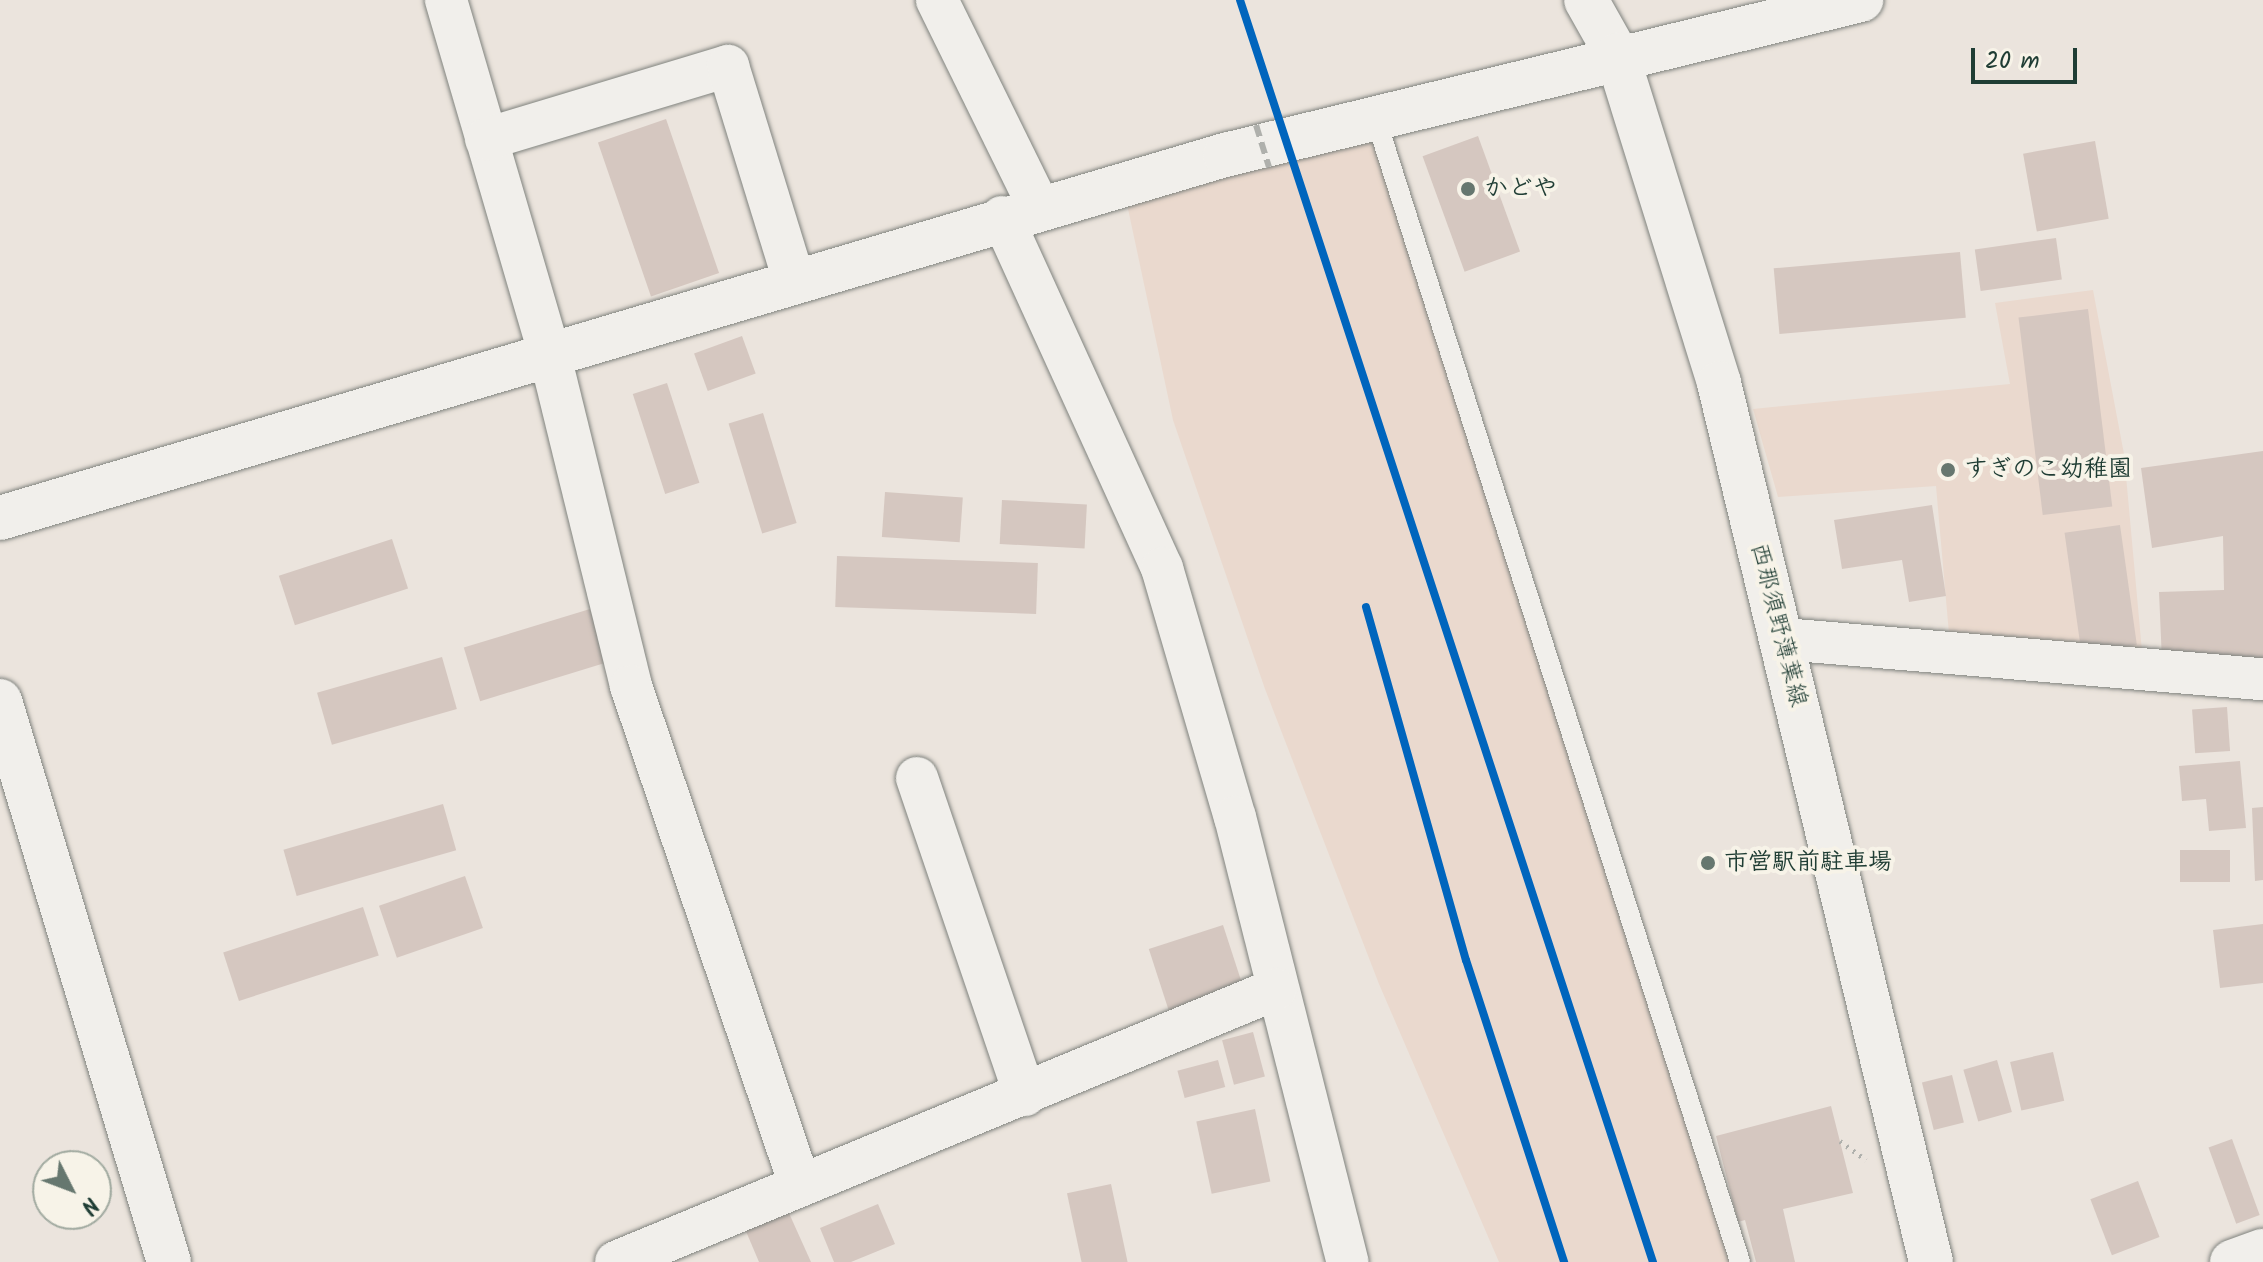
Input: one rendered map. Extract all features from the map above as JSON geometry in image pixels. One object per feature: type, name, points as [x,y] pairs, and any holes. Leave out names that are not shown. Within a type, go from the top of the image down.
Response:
[{"type":"street","points":[[446,0],[550,356],[631,686],[800,1185]]},
{"type":"street","points":[[937,0],[1162,568],[1231,802],[1276,989],[1348,1262]]},
{"type":"street","name":"西那須野薄葉線","points":[[1586,0],[1617,55],[1719,383],[1931,1262]]},
{"type":"street","points":[[0,518],[550,356],[1021,212],[1375,116],[1617,55],[1861,0]]},
{"type":"street","points":[[486,139],[728,66],[794,280]]},
{"type":"street","points":[[1783,639],[2263,679]]},
{"type":"street","points":[[0,701],[169,1262]]},
{"type":"street","points":[[917,778],[1025,1095]]},
{"type":"street","points":[[616,1262],[688,1249],[800,1185],[1025,1095],[1276,989]]},
{"type":"street","points":[[2232,1262],[2263,1251]]},
{"type":"lane","points":[[1375,116],[1740,1262]]},
{"type":"shaded area","points":[[1374,136],[1732,1262],[1499,1262],[1379,984],[1265,689],[1173,420],[1127,204]]},
{"type":"shaded area","name":"すぎのこ幼稚園","points":[[2093,290],[2124,454],[2143,662],[1950,645],[1936,486],[1778,497],[1753,409],[2010,384],[1995,303]]},
{"type":"building","points":[[666,119],[719,273],[651,297],[598,142]]},
{"type":"building","points":[[1478,136],[1520,252],[1465,272],[1423,156]]},
{"type":"building","points":[[2095,141],[2109,219],[2037,231],[2023,154]]},
{"type":"building","points":[[2056,238],[2062,280],[1981,291],[1975,249]]},
{"type":"building","points":[[1960,252],[1966,318],[1779,334],[1774,268]]},
{"type":"building","points":[[2088,309],[2112,507],[2043,515],[2019,318]]},
{"type":"building","points":[[742,336],[756,374],[708,391],[694,353]]},
{"type":"building","points":[[667,383],[699,483],[665,494],[633,394]]},
{"type":"building","points":[[763,413],[797,523],[762,534],[729,424]]},
{"type":"building","points":[[2263,451],[2263,666],[2162,661],[2159,592],[2224,590],[2223,536],[2152,548],[2141,468]]},
{"type":"building","points":[[885,492],[963,497],[960,542],[882,537]]},
{"type":"building","points":[[1002,500],[1087,504],[1085,548],[1000,544]]},
{"type":"building","points":[[1932,505],[1946,596],[1909,602],[1902,560],[1842,569],[1834,520]]},
{"type":"building","points":[[2120,525],[2137,645],[2081,653],[2065,533]]},
{"type":"building","points":[[392,539],[408,588],[295,625],[279,576]]},
{"type":"building","points":[[837,556],[1038,563],[1036,614],[835,607]]},
{"type":"building","points":[[590,609],[606,663],[480,701],[464,648]]},
{"type":"building","points":[[442,657],[457,709],[332,745],[317,693]]},
{"type":"building","points":[[2227,707],[2230,751],[2195,753],[2192,709]]},
{"type":"building","points":[[2240,761],[2246,828],[2209,831],[2206,799],[2182,801],[2179,766]]},
{"type":"building","points":[[443,804],[456,850],[297,896],[283,850]]},
{"type":"building","points":[[2263,807],[2263,880],[2255,881],[2252,808]]},
{"type":"building","points":[[2180,850],[2230,850],[2230,882],[2180,882]]},
{"type":"building","points":[[465,876],[483,928],[397,958],[379,906]]},
{"type":"building","points":[[363,907],[379,956],[239,1001],[223,952]]},
{"type":"building","points":[[2263,924],[2263,983],[2220,988],[2213,930]]},
{"type":"building","points":[[1223,925],[1245,992],[1170,1016],[1149,949]]},
{"type":"building","points":[[1253,1032],[1265,1076],[1234,1085],[1222,1040]]},
{"type":"building","points":[[2053,1052],[2064,1101],[2021,1111],[2010,1062]]},
{"type":"building","points":[[1218,1060],[1225,1087],[1185,1098],[1177,1071]]},
{"type":"building","points":[[1997,1060],[2012,1112],[1978,1122],[1963,1070]]},
{"type":"building","points":[[1952,1075],[1964,1123],[1934,1130],[1922,1082]]},
{"type":"building","points":[[1831,1106],[1853,1193],[1783,1209],[1795,1262],[1756,1262],[1745,1220],[1738,1222],[1716,1136]]},
{"type":"building","points":[[1255,1109],[1270,1181],[1212,1194],[1196,1121]]},
{"type":"building","points":[[2232,1139],[2260,1215],[2236,1224],[2209,1148]]},
{"type":"building","points":[[2138,1181],[2160,1237],[2112,1255],[2090,1199]]},
{"type":"building","points":[[1111,1184],[1128,1262],[1082,1262],[1067,1193]]},
{"type":"building","points":[[878,1204],[895,1244],[851,1262],[834,1262],[820,1228]]},
{"type":"building","points":[[788,1211],[811,1262],[759,1262],[745,1229]]},
{"type":"railway","points":[[1256,125],[1269,167]]},
{"type":"transit line","points":[[1240,0],[1653,1262]]},
{"type":"transit line","points":[[1366,607],[1466,960],[1564,1262]]},
{"type":"place","name":"かどや","points":[[1468,189]]},
{"type":"place","name":"すぎのこ幼稚園","points":[[1948,470]]},
{"type":"place","name":"市営駅前駐車場","points":[[1708,863]]}]
